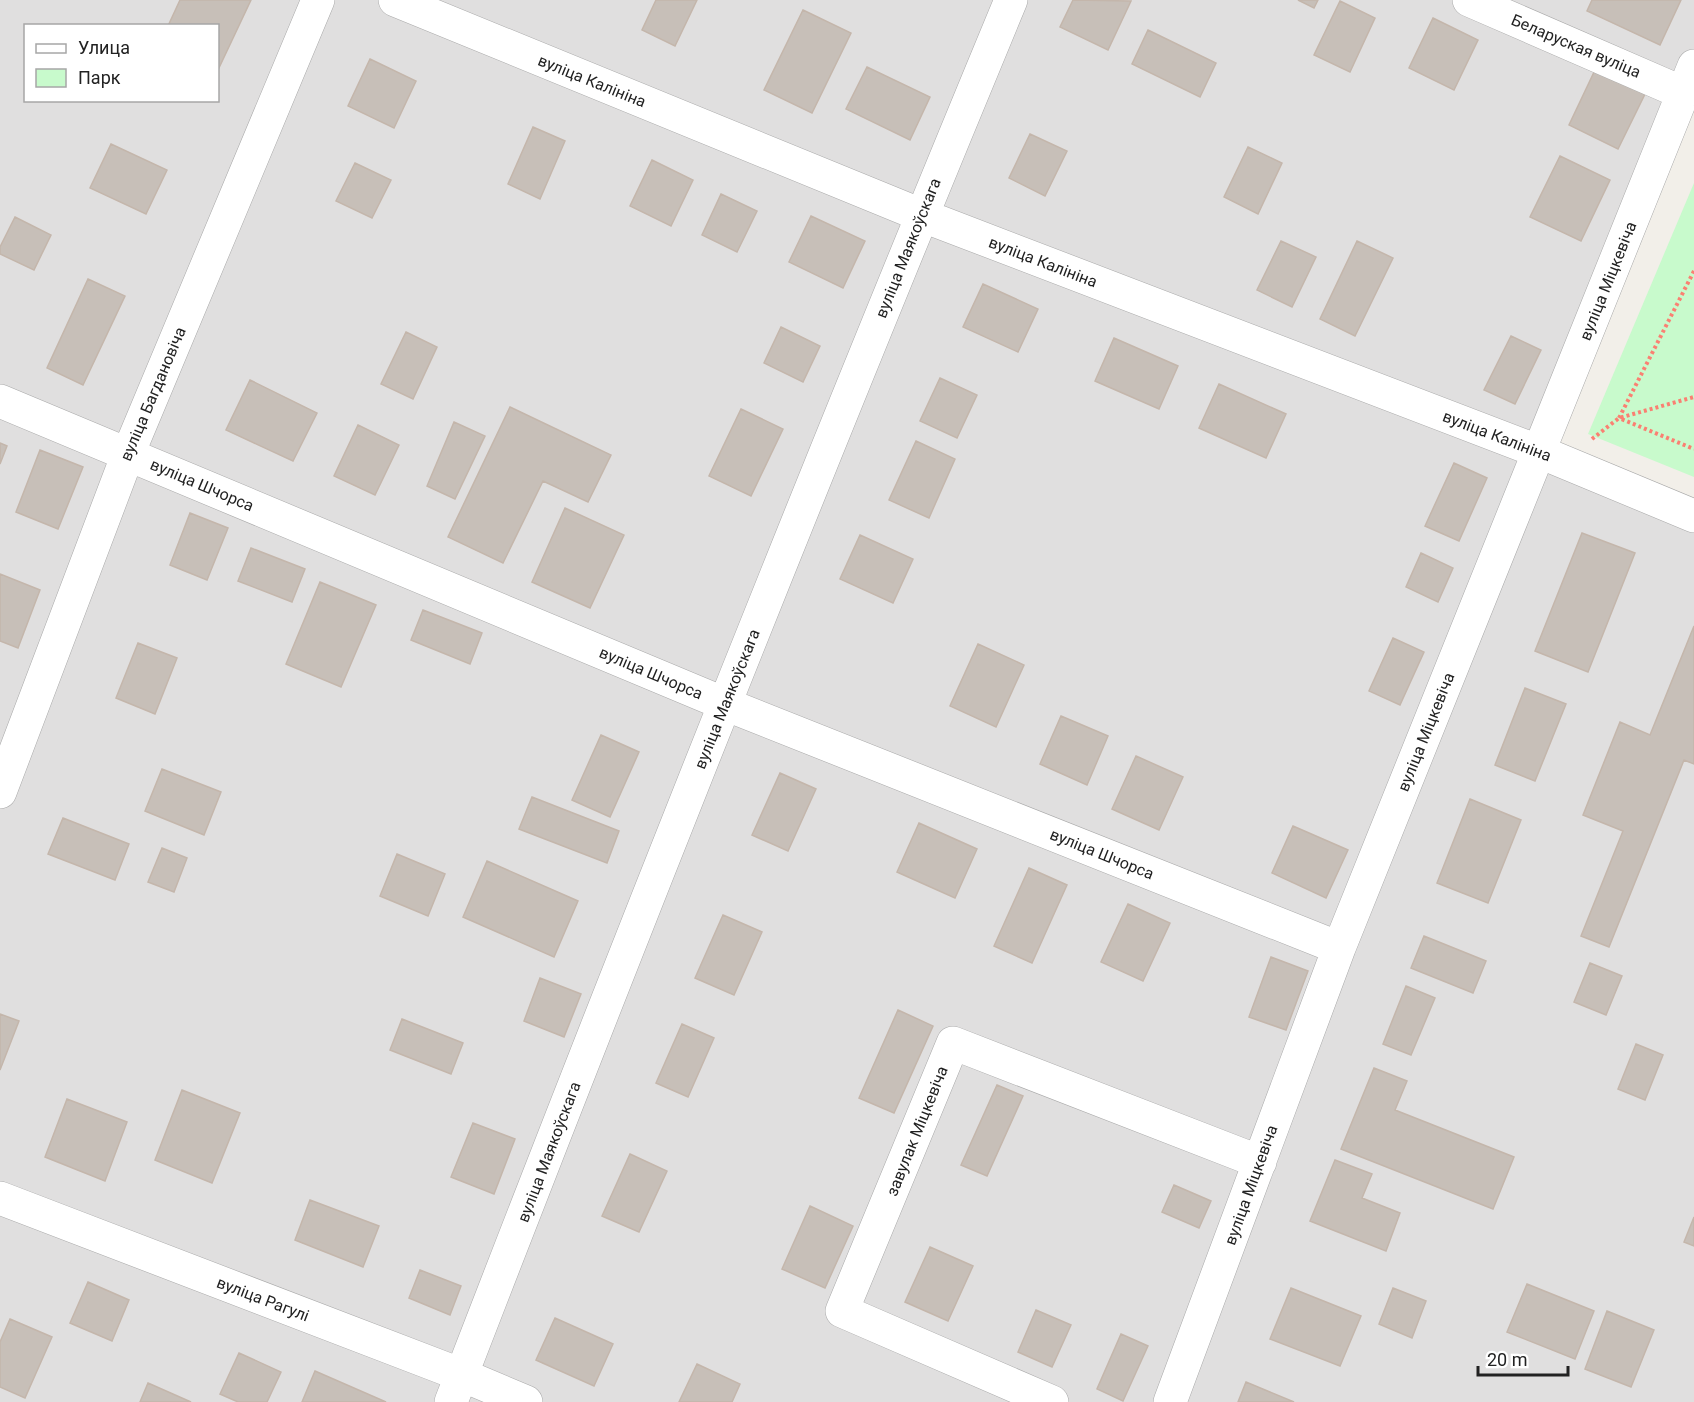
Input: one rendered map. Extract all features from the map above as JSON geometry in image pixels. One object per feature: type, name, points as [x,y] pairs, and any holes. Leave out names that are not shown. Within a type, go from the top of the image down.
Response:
[{"type":"street","name":"вуліца Багдановіча","points":[[0,792],[128,454],[318,0]]},
{"type":"street","name":"вуліца Калініна","points":[[395,0],[921,215],[1551,456],[1694,516]]},
{"type":"street","name":"вуліца Маякоўскага","points":[[457,1389],[725,704],[921,215],[1011,0]]},
{"type":"street","name":"Беларуская вуліца","points":[[1469,0],[1688,79]]},
{"type":"street","name":"вуліца Міцкевіча","points":[[1170,1402],[1339,948],[1551,456],[1688,79]]},
{"type":"street","name":"вуліца Шчорса","points":[[0,401],[725,704],[1339,948]]},
{"type":"street","name":"завулак Міцкевіча","points":[[1052,1402],[842,1311],[953,1043],[1260,1162]]},
{"type":"street","name":"вуліца Рагулі","points":[[0,1198],[457,1389],[526,1402]]},
{"type":"path","points":[[1619,418],[1694,271]]},
{"type":"path","points":[[1551,456],[1619,418],[1694,397]]},
{"type":"path","points":[[1619,418],[1694,449]]},
{"type":"shaded area","points":[[0,0],[1694,0],[1694,73],[1540,451],[1694,516],[1694,1402],[0,1402]]},
{"type":"green space","points":[[1694,183],[1694,477],[1588,434]]},
{"type":"building","points":[[180,0],[251,0],[219,68],[219,24],[169,24]]},
{"type":"building","points":[[656,0],[697,0],[675,46],[642,30]]},
{"type":"building","points":[[1073,0],[1131,1],[1108,50],[1060,27]]},
{"type":"building","points":[[1298,0],[1318,0],[1314,8]]},
{"type":"building","points":[[1592,0],[1681,0],[1660,45],[1587,11]]},
{"type":"building","points":[[1340,1],[1375,18],[1350,72],[1314,55]]},
{"type":"building","points":[[803,10],[851,33],[812,113],[764,90]]},
{"type":"building","points":[[1433,18],[1478,40],[1454,90],[1409,68]]},
{"type":"building","points":[[1148,30],[1216,63],[1200,97],[1132,64]]},
{"type":"building","points":[[370,59],[416,81],[394,128],[348,106]]},
{"type":"building","points":[[867,67],[930,97],[910,140],[846,109]]},
{"type":"building","points":[[1595,70],[1645,94],[1618,149],[1569,125]]},
{"type":"building","points":[[533,127],[565,141],[540,199],[508,184]]},
{"type":"building","points":[[1030,134],[1067,151],[1045,196],[1009,178]]},
{"type":"building","points":[[111,144],[167,170],[146,214],[90,188]]},
{"type":"building","points":[[1248,147],[1282,163],[1258,214],[1224,197]]},
{"type":"building","points":[[1560,156],[1610,180],[1581,241],[1530,217]]},
{"type":"building","points":[[652,160],[693,180],[671,226],[630,206]]},
{"type":"building","points":[[355,163],[391,180],[372,218],[336,201]]},
{"type":"building","points":[[721,194],[757,211],[737,252],[702,235]]},
{"type":"building","points":[[811,216],[865,241],[843,288],[789,262]]},
{"type":"building","points":[[15,217],[51,235],[34,270],[0,254],[0,247]]},
{"type":"building","points":[[1281,241],[1316,257],[1292,307],[1257,290]]},
{"type":"building","points":[[1357,241],[1393,258],[1355,336],[1320,319]]},
{"type":"building","points":[[88,279],[125,296],[83,385],[47,368]]},
{"type":"building","points":[[983,284],[1038,309],[1018,352],[963,327]]},
{"type":"building","points":[[781,327],[820,346],[803,382],[764,363]]},
{"type":"building","points":[[406,332],[437,347],[413,399],[381,384]]},
{"type":"building","points":[[1511,336],[1541,350],[1515,404],[1484,390]]},
{"type":"building","points":[[1114,338],[1178,366],[1159,409],[1095,381]]},
{"type":"building","points":[[940,378],[977,395],[957,438],[920,421]]},
{"type":"building","points":[[250,380],[317,413],[293,461],[226,430]]},
{"type":"building","points":[[1219,384],[1286,414],[1266,458],[1199,428]]},
{"type":"building","points":[[510,407],[611,455],[588,502],[543,481],[503,563],[448,537]]},
{"type":"building","points":[[741,409],[783,429],[751,496],[709,476]]},
{"type":"building","points":[[454,422],[485,436],[455,499],[427,486]]},
{"type":"building","points":[[358,425],[399,445],[375,495],[334,476]]},
{"type":"building","points":[[916,441],[955,459],[929,518],[889,500]]},
{"type":"building","points":[[0,443],[7,446],[0,464]]},
{"type":"building","points":[[40,450],[83,467],[58,529],[16,512]]},
{"type":"building","points":[[1454,463],[1487,478],[1459,541],[1425,526]]},
{"type":"building","points":[[565,508],[624,535],[590,608],[532,582]]},
{"type":"building","points":[[190,513],[228,528],[207,580],[170,565]]},
{"type":"building","points":[[1582,533],[1635,553],[1588,672],[1535,651]]},
{"type":"building","points":[[860,535],[913,559],[893,603],[840,579]]},
{"type":"building","points":[[251,548],[305,569],[292,602],[238,581]]},
{"type":"building","points":[[1421,553],[1453,568],[1438,602],[1406,587]]},
{"type":"building","points":[[0,574],[40,590],[18,648],[0,641]]},
{"type":"building","points":[[320,582],[376,605],[341,687],[286,664]]},
{"type":"building","points":[[423,610],[482,633],[470,664],[411,640]]},
{"type":"building","points":[[1694,626],[1694,764],[1684,760],[1609,947],[1581,936],[1623,831],[1583,815],[1620,722],[1650,735]]},
{"type":"building","points":[[1393,638],[1424,652],[1400,705],[1369,691]]},
{"type":"building","points":[[138,643],[177,658],[155,714],[116,698]]},
{"type":"building","points":[[978,644],[1024,665],[996,727],[950,706]]},
{"type":"building","points":[[1525,688],[1566,704],[1535,781],[1495,765]]},
{"type":"building","points":[[1061,716],[1108,736],[1087,785],[1040,764]]},
{"type":"building","points":[[601,735],[639,752],[610,817],[572,800]]},
{"type":"building","points":[[1136,756],[1183,777],[1159,830],[1112,809]]},
{"type":"building","points":[[162,769],[221,792],[204,835],[145,811]]},
{"type":"building","points":[[780,773],[816,789],[788,851],[752,835]]},
{"type":"building","points":[[532,797],[619,831],[607,863],[519,829]]},
{"type":"building","points":[[1470,799],[1521,820],[1488,903],[1437,883]]},
{"type":"building","points":[[63,818],[129,844],[115,880],[48,854]]},
{"type":"building","points":[[919,823],[977,849],[955,898],[897,872]]},
{"type":"building","points":[[1293,826],[1348,850],[1326,898],[1272,873]]},
{"type":"building","points":[[162,848],[187,858],[174,892],[148,882]]},
{"type":"building","points":[[397,854],[445,874],[428,916],[380,896]]},
{"type":"building","points":[[487,861],[578,901],[554,957],[463,917]]},
{"type":"building","points":[[1029,868],[1067,885],[1032,963],[994,946]]},
{"type":"building","points":[[1128,904],[1170,923],[1143,981],[1101,962]]},
{"type":"building","points":[[723,915],[762,932],[734,995],[695,978]]},
{"type":"building","points":[[1424,936],[1486,961],[1473,993],[1411,968]]},
{"type":"building","points":[[1271,957],[1308,971],[1286,1030],[1249,1017]]},
{"type":"building","points":[[1590,963],[1622,976],[1606,1015],[1574,1002]]},
{"type":"building","points":[[540,978],[581,994],[564,1037],[524,1021]]},
{"type":"building","points":[[1406,986],[1435,998],[1411,1055],[1383,1044]]},
{"type":"building","points":[[898,1010],[933,1026],[894,1113],[859,1098]]},
{"type":"building","points":[[0,1014],[19,1021],[0,1070]]},
{"type":"building","points":[[402,1019],[463,1043],[451,1074],[390,1050]]},
{"type":"building","points":[[682,1024],[714,1038],[688,1097],[656,1083]]},
{"type":"building","points":[[1636,1044],[1663,1055],[1645,1100],[1618,1089]]},
{"type":"building","points":[[1374,1068],[1407,1081],[1395,1110],[1514,1157],[1493,1209],[1341,1149]]},
{"type":"building","points":[[997,1085],[1023,1096],[987,1176],[961,1165]]},
{"type":"building","points":[[182,1090],[240,1113],[212,1183],[155,1160]]},
{"type":"building","points":[[67,1099],[127,1122],[105,1181],[45,1157]]},
{"type":"building","points":[[473,1123],[515,1139],[494,1194],[451,1177]]},
{"type":"building","points":[[630,1154],[667,1171],[639,1232],[602,1216]]},
{"type":"building","points":[[1335,1160],[1372,1174],[1362,1198],[1400,1213],[1386,1251],[1310,1221]]},
{"type":"building","points":[[1174,1185],[1211,1201],[1199,1228],[1162,1212]]},
{"type":"building","points":[[310,1200],[379,1226],[363,1267],[295,1240]]},
{"type":"building","points":[[810,1206],[853,1226],[825,1288],[782,1269]]},
{"type":"building","points":[[1694,1217],[1694,1246],[1684,1242]]},
{"type":"building","points":[[930,1247],[973,1266],[948,1321],[905,1302]]},
{"type":"building","points":[[420,1270],[461,1286],[450,1315],[409,1298]]},
{"type":"building","points":[[88,1282],[129,1300],[112,1341],[70,1323]]},
{"type":"building","points":[[1527,1284],[1594,1311],[1575,1359],[1507,1332]]},
{"type":"building","points":[[1291,1288],[1361,1316],[1340,1366],[1270,1339]]},
{"type":"building","points":[[1393,1288],[1426,1301],[1412,1338],[1379,1324]]},
{"type":"building","points":[[1036,1310],[1071,1325],[1052,1367],[1018,1352]]},
{"type":"building","points":[[1607,1311],[1654,1330],[1631,1387],[1585,1369]]},
{"type":"building","points":[[555,1318],[613,1344],[594,1386],[536,1360]]},
{"type":"building","points":[[10,1319],[52,1337],[25,1398],[0,1387],[0,1342]]},
{"type":"building","points":[[1121,1334],[1148,1346],[1123,1401],[1097,1389]]},
{"type":"building","points":[[239,1353],[281,1372],[267,1402],[238,1402],[220,1394]]},
{"type":"building","points":[[697,1364],[740,1384],[732,1402],[679,1402]]},
{"type":"building","points":[[315,1371],[386,1402],[302,1402]]},
{"type":"building","points":[[1246,1382],[1294,1402],[1238,1402]]},
{"type":"building","points":[[148,1383],[191,1402],[140,1402]]}]
